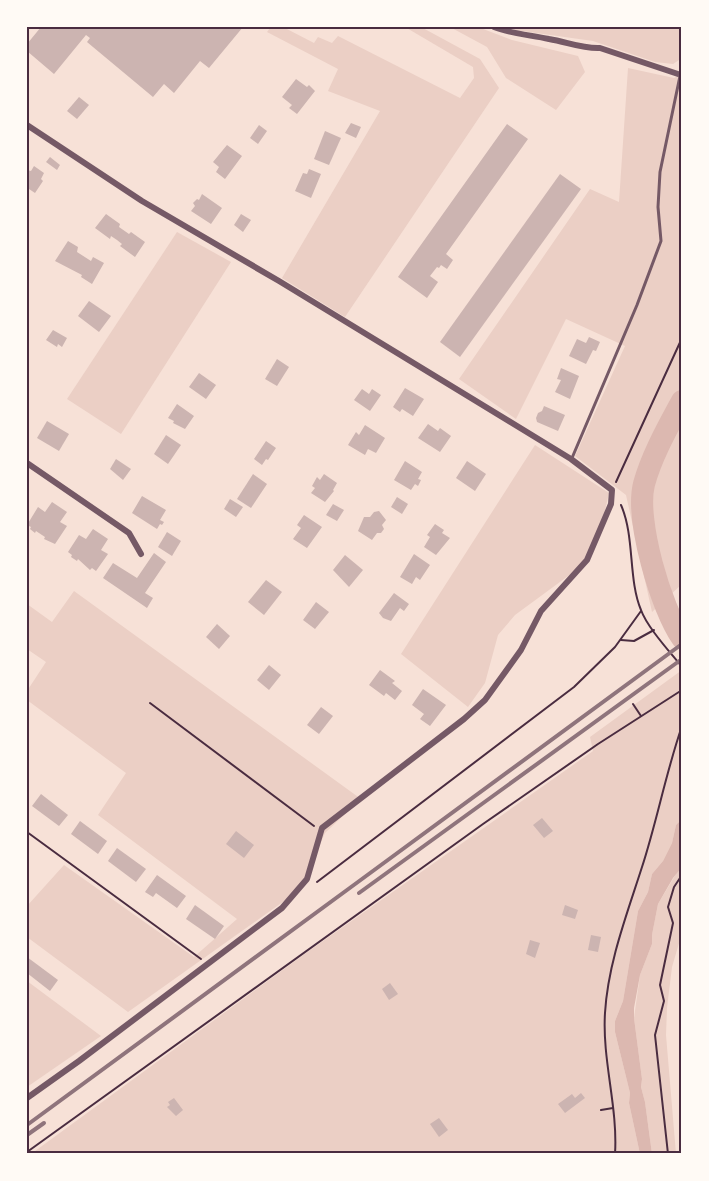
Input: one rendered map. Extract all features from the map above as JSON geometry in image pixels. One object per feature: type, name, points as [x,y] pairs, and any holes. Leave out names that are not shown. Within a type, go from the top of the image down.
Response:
[{"type":"street","points":[[494,27],[589,49],[600,48],[681,75]]},
{"type":"street","points":[[27,125],[142,201],[297,291],[571,459],[612,490],[611,504],[587,560],[541,611],[521,650],[485,700],[464,719],[322,828],[307,879],[282,908],[27,1098]]},
{"type":"street","points":[[27,463],[129,533],[141,554]]},
{"type":"lane","points":[[571,459],[637,305],[661,241],[658,207],[660,172],[681,75]]},
{"type":"path","points":[[682,338],[612,490],[619,500],[626,520],[641,611],[682,667]]},
{"type":"path","points":[[300,888],[313,884],[574,687],[620,640],[641,611]]},
{"type":"path","points":[[620,640],[634,641],[654,630]]},
{"type":"path","points":[[27,1152],[392,888],[682,690]]},
{"type":"path","points":[[150,703],[315,826],[322,828]]},
{"type":"path","points":[[633,704],[641,716]]},
{"type":"path","points":[[615,1154],[613,1108],[604,1035],[609,984],[622,928],[643,866],[682,726]]},
{"type":"path","points":[[27,832],[208,964]]},
{"type":"path","points":[[668,1154],[656,1035],[664,1001],[660,985],[673,923],[668,907],[674,887],[682,875]]},
{"type":"path","points":[[601,1110],[613,1108]]},
{"type":"shaded area","points":[[271,27],[283,27],[314,43],[318,37],[332,43],[338,36],[460,98],[474,78],[473,67],[405,27],[421,27],[480,59],[499,88],[345,317],[282,278],[380,111],[328,91],[338,69],[267,32]]},
{"type":"shaded area","points":[[450,27],[478,27],[512,40],[578,56],[585,72],[556,110],[506,78],[487,47]]},
{"type":"shaded area","points":[[509,27],[682,27],[682,58],[673,64],[655,62],[593,41],[508,29]]},
{"type":"shaded area","points":[[628,68],[674,78],[682,74],[682,584],[652,612],[626,495],[575,456],[625,346],[566,319],[516,419],[459,379],[590,189],[619,202]]},
{"type":"shaded area","points":[[177,232],[231,262],[121,434],[67,399]]},
{"type":"shaded area","points":[[535,445],[609,493],[599,537],[579,568],[515,615],[498,635],[485,683],[468,707],[401,654]]},
{"type":"shaded area","points":[[74,591],[361,799],[325,833],[305,879],[287,899],[128,1012],[27,937],[27,906],[64,865],[194,957],[237,919],[98,815],[126,773],[27,700],[27,691],[46,662],[27,649],[27,604],[52,622]]},
{"type":"shaded area","points":[[682,670],[682,819],[676,825],[672,843],[663,861],[652,874],[648,892],[638,911],[623,1001],[615,1021],[615,1032],[630,1093],[629,1103],[640,1154],[31,1154],[306,953],[593,751],[590,737]]},
{"type":"shaded area","points":[[682,819],[681,868],[658,904],[652,944],[640,975],[634,1008],[641,1087],[652,1154],[640,1154],[629,1103],[630,1093],[615,1032],[615,1021],[623,1001],[638,911],[648,892],[652,874],[663,861],[672,843],[676,825]]},
{"type":"shaded area","points":[[682,858],[682,933],[672,967],[666,1035],[676,1154],[652,1154],[641,1087],[642,1079],[634,1018],[640,975],[652,944],[658,904],[676,874]]},
{"type":"shaded area","points":[[27,981],[101,1036],[27,1087]]},
{"type":"building","points":[[41,27],[243,27],[209,68],[200,61],[174,93],[164,84],[153,97],[87,42],[90,38],[86,35],[54,74],[27,51],[27,44]]},
{"type":"building","points":[[296,79],[307,87],[309,85],[315,91],[297,114],[289,108],[292,105],[282,97]]},
{"type":"building","points":[[79,97],[89,105],[77,119],[67,111]]},
{"type":"building","points":[[351,123],[361,127],[356,138],[345,133]]},
{"type":"building","points":[[507,124],[528,139],[446,254],[453,260],[447,269],[441,265],[430,276],[438,282],[427,298],[398,277]]},
{"type":"building","points":[[259,125],[267,131],[258,144],[250,138]]},
{"type":"building","points":[[325,131],[341,138],[329,165],[314,159]]},
{"type":"building","points":[[227,145],[242,156],[225,179],[216,172],[219,167],[213,162]]},
{"type":"building","points":[[50,157],[60,165],[57,170],[46,162]]},
{"type":"building","points":[[34,166],[44,173],[41,179],[43,181],[35,193],[29,189],[27,191],[27,170],[31,171]]},
{"type":"building","points":[[309,169],[321,174],[311,198],[295,191],[303,173],[307,174]]},
{"type":"building","points":[[560,174],[581,189],[460,357],[440,342]]},
{"type":"building","points":[[202,194],[222,208],[211,224],[191,211],[195,206],[193,203],[199,200]]},
{"type":"building","points":[[106,214],[120,224],[119,227],[145,242],[135,257],[120,246],[122,244],[117,240],[111,236],[110,239],[95,228]]},
{"type":"building","points":[[241,214],[251,220],[243,232],[234,225]]},
{"type":"building","points":[[68,241],[78,247],[77,252],[91,261],[93,257],[104,263],[92,284],[81,277],[82,275],[55,261]]},
{"type":"building","points":[[89,301],[111,316],[99,332],[78,316]]},
{"type":"building","points":[[53,330],[67,338],[62,347],[58,344],[57,347],[46,340]]},
{"type":"building","points":[[589,337],[600,342],[586,364],[569,356],[577,339],[586,343]]},
{"type":"building","points":[[277,359],[289,367],[277,386],[265,379]]},
{"type":"building","points":[[561,368],[579,376],[570,399],[555,392],[561,380],[557,379]]},
{"type":"building","points":[[199,373],[216,385],[206,399],[189,387]]},
{"type":"building","points":[[405,388],[424,399],[413,416],[402,409],[400,412],[393,407]]},
{"type":"building","points":[[362,389],[369,394],[372,389],[381,395],[370,411],[354,400]]},
{"type":"building","points":[[177,404],[194,416],[185,429],[168,418]]},
{"type":"building","points":[[544,406],[565,415],[558,431],[537,422],[538,413]]},
{"type":"building","points":[[47,421],[69,434],[59,451],[37,438]]},
{"type":"building","points":[[428,424],[438,431],[440,428],[451,436],[440,452],[418,438]]},
{"type":"building","points":[[365,425],[385,438],[376,453],[368,449],[365,455],[348,445],[356,432],[359,435]]},
{"type":"building","points":[[166,435],[181,445],[168,464],[154,454]]},
{"type":"building","points":[[266,441],[276,448],[262,465],[254,459]]},
{"type":"building","points":[[116,459],[131,469],[123,480],[110,469]]},
{"type":"building","points":[[405,461],[422,472],[418,479],[421,480],[418,486],[415,484],[411,490],[394,480]]},
{"type":"building","points":[[467,461],[486,474],[475,491],[456,478]]},
{"type":"building","points":[[253,474],[267,484],[251,508],[237,499]]},
{"type":"building","points":[[324,474],[337,483],[325,502],[311,493],[315,488],[312,486],[317,477],[320,480]]},
{"type":"building","points":[[142,496],[166,510],[160,520],[164,522],[157,529],[132,513]]},
{"type":"building","points":[[397,497],[408,504],[402,514],[391,507]]},
{"type":"building","points":[[230,499],[243,507],[236,517],[224,509]]},
{"type":"building","points":[[52,502],[67,512],[60,522],[67,526],[55,544],[44,539],[45,537],[36,531],[35,533],[27,525],[38,507],[45,512]]},
{"type":"building","points":[[333,504],[344,510],[337,521],[326,515]]},
{"type":"building","points":[[379,511],[386,520],[382,525],[384,529],[372,540],[358,531],[364,517],[370,517],[374,512]]},
{"type":"building","points":[[304,515],[322,527],[307,548],[293,539],[301,528],[297,525]]},
{"type":"building","points":[[435,524],[444,530],[442,533],[450,538],[436,555],[424,547],[430,537],[427,535]]},
{"type":"building","points":[[93,529],[108,539],[101,550],[108,554],[96,571],[92,568],[90,570],[78,559],[77,561],[71,557],[72,555],[68,552],[79,535],[86,539]]},
{"type":"building","points":[[167,532],[181,541],[172,556],[158,547]]},
{"type":"building","points":[[154,553],[166,562],[145,593],[153,598],[147,608],[103,578],[113,563],[137,578]]},
{"type":"building","points":[[414,554],[430,565],[420,580],[416,577],[412,584],[400,577]]},
{"type":"building","points":[[345,555],[363,570],[349,587],[333,570]]},
{"type":"building","points":[[266,580],[282,592],[264,615],[248,602]]},
{"type":"building","points":[[394,593],[409,604],[404,611],[400,608],[391,621],[383,618],[379,613]]},
{"type":"building","points":[[316,602],[329,612],[315,629],[303,620]]},
{"type":"building","points":[[217,624],[230,636],[219,649],[206,637]]},
{"type":"building","points":[[269,665],[281,675],[269,690],[257,680]]},
{"type":"building","points":[[380,670],[395,681],[392,683],[402,691],[395,700],[386,693],[384,696],[369,685]]},
{"type":"building","points":[[423,689],[446,705],[430,726],[420,719],[424,714],[412,705]]},
{"type":"building","points":[[321,707],[333,716],[319,734],[307,725]]},
{"type":"building","points":[[41,794],[68,815],[59,826],[32,806]]},
{"type":"building","points":[[542,818],[553,831],[544,838],[533,825]]},
{"type":"building","points":[[80,821],[107,841],[98,854],[71,834]]},
{"type":"building","points":[[236,831],[254,845],[244,858],[226,844]]},
{"type":"building","points":[[117,848],[146,869],[136,882],[108,861]]},
{"type":"building","points":[[157,875],[186,896],[177,908],[156,893],[153,897],[145,892]]},
{"type":"building","points":[[195,905],[224,926],[215,939],[186,919]]},
{"type":"building","points":[[565,905],[578,910],[575,919],[562,915]]},
{"type":"building","points":[[591,935],[601,937],[598,952],[588,950]]},
{"type":"building","points":[[530,940],[540,943],[535,958],[526,954]]},
{"type":"building","points":[[27,957],[58,980],[50,991],[27,973]]},
{"type":"building","points":[[390,983],[398,994],[389,1000],[382,989]]},
{"type":"building","points":[[581,1093],[585,1098],[565,1113],[558,1104],[572,1094],[575,1098]]},
{"type":"building","points":[[174,1098],[183,1110],[176,1116],[167,1107],[170,1105],[168,1102]]},
{"type":"building","points":[[439,1118],[448,1130],[439,1137],[430,1124]]},
{"type":"waterway","points":[[682,401],[651,462],[642,500],[647,541],[658,586],[682,638]]},
{"type":"railway","points":[[27,1125],[682,644]]},
{"type":"railway","points":[[359,893],[682,659]]},
{"type":"railway","points":[[27,1135],[44,1123]]}]
